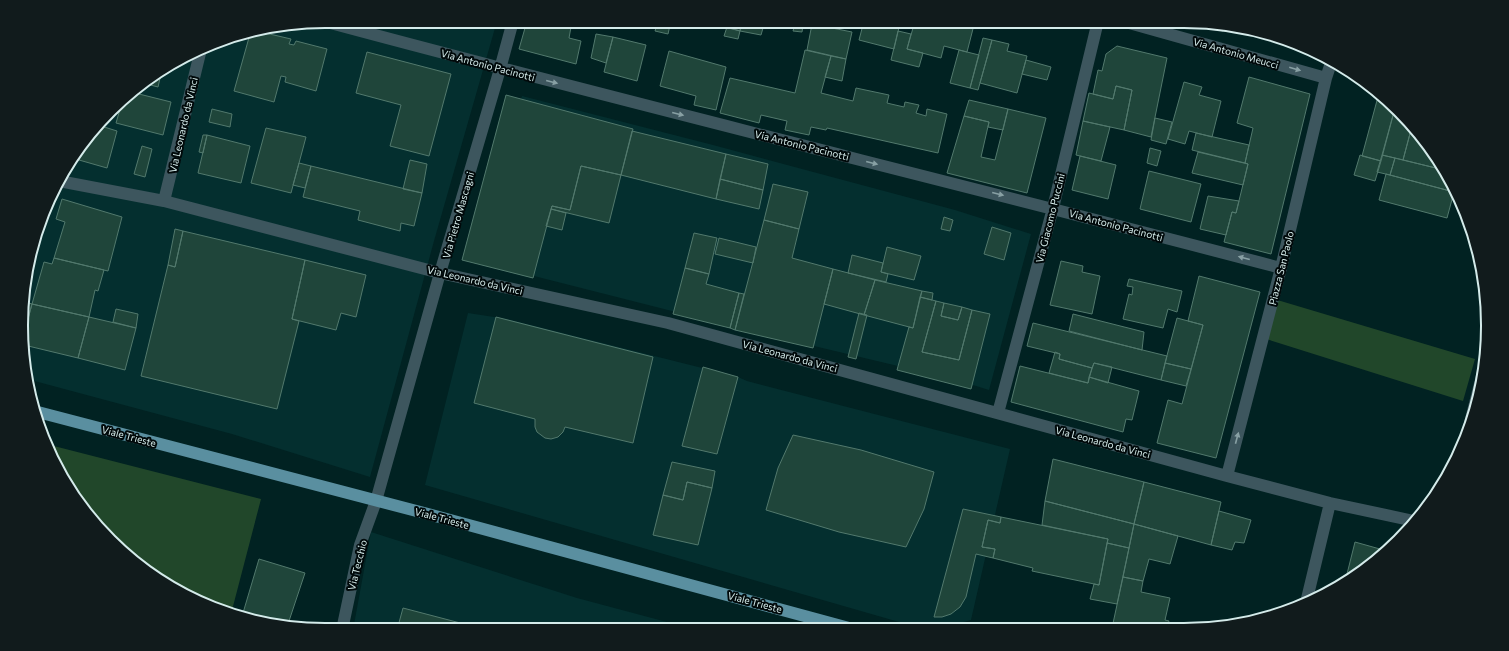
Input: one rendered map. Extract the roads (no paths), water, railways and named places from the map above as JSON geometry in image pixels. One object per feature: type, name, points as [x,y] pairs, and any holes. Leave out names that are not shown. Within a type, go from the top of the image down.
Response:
[{"type":"main road","name":"Viale Trieste","points":[[41,413],[428,514],[824,623]]},
{"type":"street","name":"Via Antonio Pacinotti","points":[[350,28],[500,69],[1053,208],[1281,268]]},
{"type":"street","name":"Via Pietro Mascagni","points":[[376,501],[511,28]]},
{"type":"street","name":"Via Giacomo Puccini","points":[[998,413],[1053,208],[1096,28]]},
{"type":"street","name":"Via Antonio Meucci","points":[[1147,28],[1326,78]]},
{"type":"street","name":"Via Leonardo da Vinci","points":[[164,201],[199,57]]},
{"type":"street","name":"Piazza San Paolo","points":[[1227,476],[1281,268],[1330,67]]},
{"type":"street","name":"Via Leonardo da Vinci","points":[[65,182],[164,201],[440,273],[668,323],[1227,476],[1330,503],[1409,520]]},
{"type":"street","name":"Via Tecchio","points":[[343,623],[360,545],[376,501]]},
{"type":"street","points":[[1308,595],[1330,503]]}]
